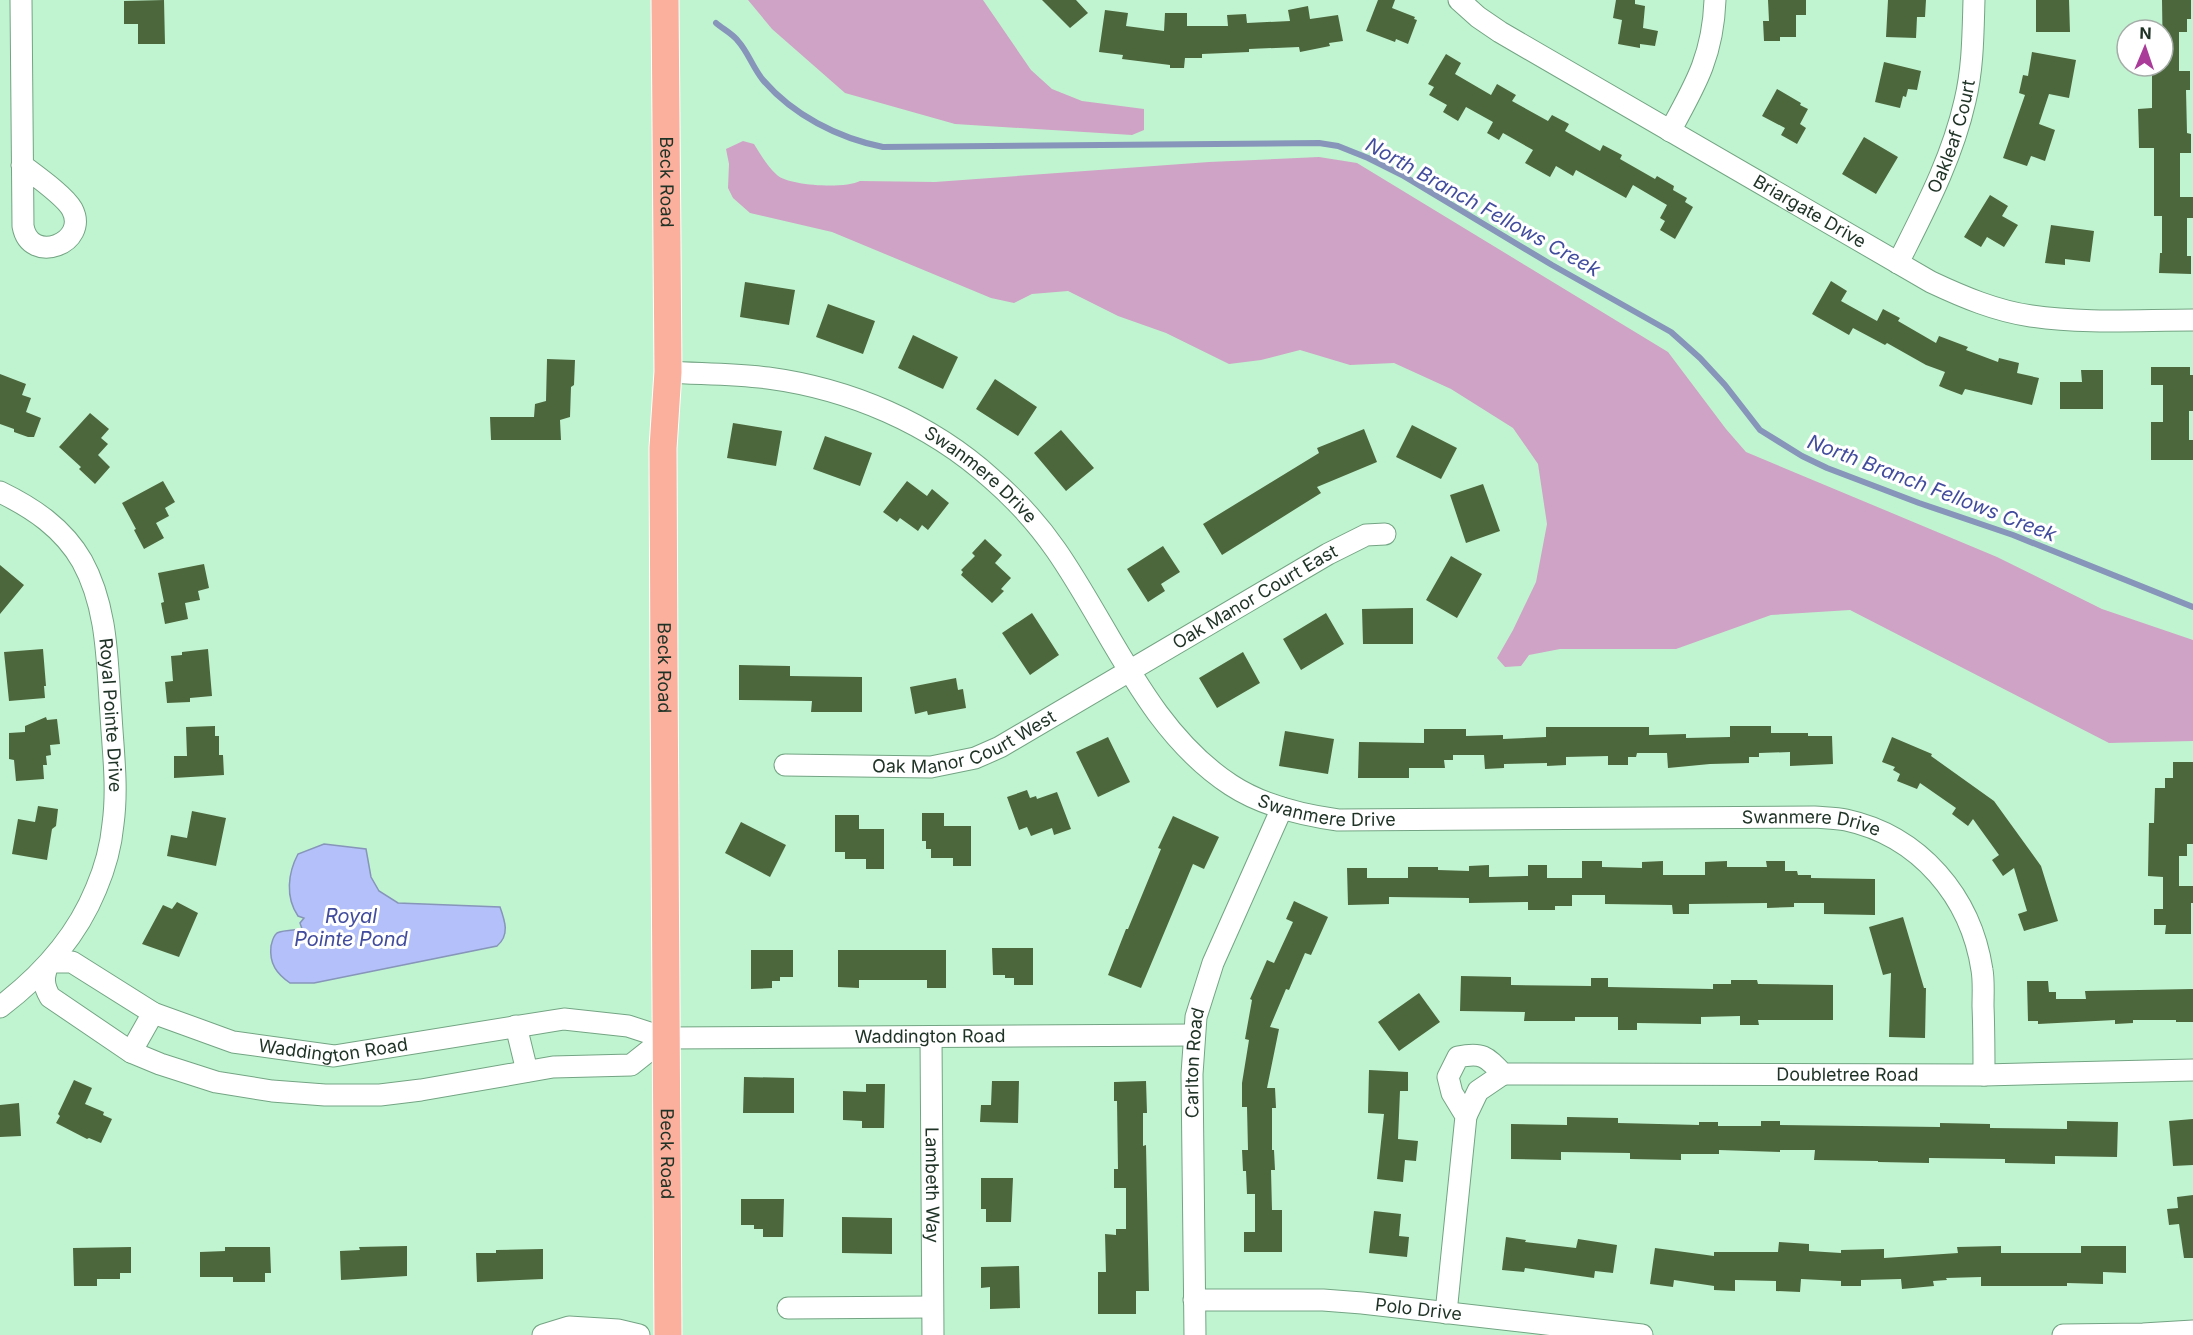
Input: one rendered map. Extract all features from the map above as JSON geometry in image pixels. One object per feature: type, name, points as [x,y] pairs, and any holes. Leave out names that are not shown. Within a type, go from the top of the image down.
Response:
[{"type":"main road","name":"Beck Road","points":[[664,0],[668,372],[663,448],[668,1335]]},
{"type":"street","points":[[21,0],[22,165]]},
{"type":"street","name":"Briargate Drive","points":[[1459,0],[1500,32],[1930,282],[1963,297],[2031,316],[2084,321],[2193,320]]},
{"type":"street","points":[[1670,131],[1698,82],[1705,63],[1712,38],[1715,0]]},
{"type":"street","name":"Oakleaf Court","points":[[1898,263],[1942,173],[1956,137],[1972,63],[1974,0]]},
{"type":"street","name":"Swanmere Drive","points":[[668,372],[748,376],[808,386],[847,396],[882,409],[940,439],[992,479],[1039,528],[1056,551],[1165,725],[1196,758],[1233,786],[1282,808],[1309,816],[1338,820],[1814,816],[1845,820],[1869,827],[1898,840],[1928,862],[1953,891],[1968,918],[1977,942],[1983,972],[1984,1075]]},
{"type":"street","name":"Royal Pointe Drive","points":[[0,492],[25,504],[45,518],[64,536],[92,580],[100,604],[105,635],[116,781],[114,822],[110,845],[96,889],[72,935],[48,965],[20,992],[0,1007]]},
{"type":"street","name":"Oak Manor Court East","points":[[1130,669],[1328,554],[1366,535],[1385,534]]},
{"type":"street","name":"Oak Manor Court West","points":[[785,765],[931,767],[975,758],[1000,747],[1130,669]]},
{"type":"street","name":"Carlton Road","points":[[1195,1335],[1194,1035],[1196,1017],[1213,963],[1282,808]]},
{"type":"street","points":[[72,935],[70,943],[74,959],[79,965]]},
{"type":"street","points":[[50,997],[44,983],[44,974],[48,965],[64,961],[79,965]]},
{"type":"street","name":"Waddington Road","points":[[79,965],[153,1013],[233,1042],[334,1056],[564,1019],[628,1026],[665,1038],[1194,1035]]},
{"type":"street","points":[[20,992],[27,990],[43,993],[130,1052],[160,1064],[216,1082],[272,1091],[325,1095],[380,1095],[421,1090],[553,1067],[631,1065],[665,1038]]},
{"type":"street","points":[[130,1052],[153,1013]]},
{"type":"street","points":[[516,1026],[527,1071]]},
{"type":"street","name":"Lambeth Way","points":[[930,1037],[933,1335]]},
{"type":"street","points":[[1446,1313],[1466,1116],[1478,1091],[1503,1074],[1489,1059],[1476,1053],[1458,1057],[1448,1077],[1452,1093],[1466,1116]]},
{"type":"street","name":"Doubletree Road","points":[[1503,1074],[1984,1075],[2193,1070]]},
{"type":"street","name":"Polo Drive","points":[[1194,1300],[1323,1300],[1642,1335]]},
{"type":"street","points":[[788,1308],[932,1307]]},
{"type":"street","points":[[543,1335],[569,1327],[618,1330],[639,1335]]},
{"type":"street","points":[[2063,1335],[2193,1331]]},
{"type":"shaded area","points":[[748,0],[983,0],[1031,70],[1052,89],[1082,101],[1144,109],[1144,130],[1132,135],[955,124],[845,93],[772,29]]},
{"type":"shaded area","points":[[743,141],[754,144],[767,164],[783,179],[830,186],[860,181],[935,182],[1209,162],[1319,157],[1357,163],[1668,352],[1746,452],[1997,557],[2102,609],[2193,640],[2193,741],[2109,743],[1850,610],[1771,615],[1676,649],[1560,649],[1529,655],[1521,666],[1505,667],[1497,658],[1536,582],[1547,524],[1538,464],[1513,428],[1451,389],[1394,363],[1350,365],[1300,350],[1261,360],[1229,364],[1166,333],[1118,316],[1068,291],[1032,294],[1014,303],[991,298],[832,232],[750,213],[733,198],[728,188],[729,164],[726,149]]},
{"type":"water","name":"Royal Pointe Pond","points":[[324,844],[366,849],[371,877],[379,891],[398,903],[500,907],[505,923],[504,937],[497,946],[314,983],[290,983],[281,976],[273,963],[272,943],[277,933],[302,929],[300,923],[304,918],[298,916],[291,901],[289,885],[292,869],[298,854]]},
{"type":"building","points":[[164,0],[165,44],[138,44],[138,24],[124,24],[124,1]]},
{"type":"building","points":[[1042,0],[1076,0],[1088,13],[1070,28]]},
{"type":"building","points":[[1378,0],[1395,0],[1392,8],[1415,17],[1414,19],[1417,20],[1408,44],[1396,39],[1395,42],[1366,31]]},
{"type":"building","points":[[1616,0],[1635,0],[1635,4],[1645,6],[1643,28],[1658,31],[1655,46],[1640,44],[1640,48],[1618,44],[1622,20],[1613,18]]},
{"type":"building","points":[[1768,0],[1806,0],[1806,15],[1796,15],[1796,37],[1780,37],[1780,41],[1764,41],[1763,21],[1769,21]]},
{"type":"building","points":[[1888,0],[1926,0],[1925,17],[1917,17],[1916,38],[1886,37]]},
{"type":"building","points":[[2036,0],[2069,0],[2070,32],[2036,32]]},
{"type":"building","points":[[2162,0],[2191,0],[2191,19],[2187,19],[2187,32],[2179,32],[2179,71],[2190,71],[2190,90],[2186,90],[2187,133],[2191,134],[2191,153],[2180,153],[2180,197],[2193,197],[2193,218],[2187,218],[2187,256],[2191,256],[2191,274],[2159,273],[2160,253],[2162,253],[2162,216],[2154,216],[2154,148],[2139,148],[2138,109],[2152,108],[2152,78],[2175,78],[2175,18],[2162,18]]},
{"type":"building","points":[[1308,6],[1310,19],[1338,15],[1343,41],[1300,52],[1299,47],[1202,54],[1202,58],[1185,58],[1184,68],[1170,68],[1170,65],[1122,59],[1123,55],[1099,52],[1105,10],[1128,13],[1126,26],[1164,31],[1165,13],[1187,13],[1187,26],[1228,26],[1227,15],[1246,14],[1247,23],[1290,21],[1288,10]]},
{"type":"building","points":[[2032,52],[2076,60],[2069,98],[2049,94],[2039,124],[2055,130],[2045,161],[2031,156],[2027,166],[2003,158],[2025,95],[2019,93],[2023,75],[2028,76]]},
{"type":"building","points":[[1446,54],[1461,63],[1455,74],[1491,95],[1497,84],[1516,95],[1512,101],[1548,121],[1552,115],[1569,124],[1565,131],[1600,151],[1603,145],[1622,155],[1620,159],[1655,179],[1657,176],[1674,186],[1673,190],[1687,198],[1685,202],[1693,207],[1675,239],[1660,230],[1665,221],[1660,218],[1667,205],[1633,185],[1626,198],[1576,170],[1573,176],[1556,166],[1550,177],[1525,163],[1533,150],[1503,133],[1499,140],[1487,133],[1493,122],[1466,107],[1458,121],[1443,112],[1447,105],[1429,95],[1434,87],[1428,84]]},
{"type":"building","points":[[1884,62],[1921,71],[1917,90],[1908,89],[1906,97],[1903,96],[1900,108],[1875,102]]},
{"type":"building","points":[[1777,89],[1808,109],[1800,124],[1806,128],[1797,144],[1781,135],[1785,128],[1762,116]]},
{"type":"building","points":[[1864,137],[1898,157],[1876,194],[1842,174]]},
{"type":"building","points":[[1990,195],[2008,206],[2002,216],[2018,225],[2004,247],[1987,237],[1981,247],[1964,237]]},
{"type":"building","points":[[2051,225],[2094,231],[2090,262],[2065,259],[2065,265],[2045,263]]},
{"type":"building","points":[[1831,281],[1847,291],[1841,301],[1877,321],[1883,309],[1900,318],[1898,321],[1936,343],[1939,336],[1968,347],[1966,350],[1998,362],[1999,358],[2019,363],[2017,373],[2039,378],[2032,405],[1965,389],[1962,395],[1946,389],[1939,386],[1945,372],[1926,365],[1887,343],[1885,345],[1853,328],[1849,335],[1812,314]]},
{"type":"building","points":[[745,282],[795,290],[789,325],[740,317]]},
{"type":"building","points":[[828,304],[875,321],[863,354],[816,337]]},
{"type":"building","points":[[913,335],[958,357],[943,389],[898,368]]},
{"type":"building","points":[[547,359],[575,360],[570,417],[560,420],[561,440],[491,440],[490,417],[534,417],[535,404],[546,401]]},
{"type":"building","points":[[2151,367],[2190,367],[2190,375],[2193,375],[2193,411],[2189,411],[2189,440],[2193,440],[2193,460],[2151,460],[2151,422],[2163,422],[2163,385],[2151,385]]},
{"type":"building","points":[[2081,370],[2103,370],[2103,409],[2060,409],[2060,382],[2082,382]]},
{"type":"building","points":[[0,374],[26,384],[22,395],[31,398],[26,412],[41,418],[34,437],[14,432],[14,429],[0,424]]},
{"type":"building","points":[[995,379],[1037,407],[1018,436],[976,409]]},
{"type":"building","points":[[90,413],[109,429],[101,438],[108,444],[98,455],[110,467],[95,484],[79,469],[81,467],[59,447]]},
{"type":"building","points":[[733,423],[782,431],[776,466],[727,458]]},
{"type":"building","points":[[1412,425],[1457,448],[1441,479],[1396,457]]},
{"type":"building","points":[[1364,429],[1377,462],[1317,487],[1321,493],[1222,555],[1203,524],[1319,453],[1317,448]]},
{"type":"building","points":[[1061,430],[1094,468],[1066,491],[1034,453]]},
{"type":"building","points":[[825,436],[872,453],[860,486],[813,469]]},
{"type":"building","points":[[163,481],[175,502],[165,508],[169,516],[156,523],[164,538],[144,549],[122,503]]},
{"type":"building","points":[[907,481],[927,496],[932,489],[949,503],[928,530],[922,525],[918,531],[900,518],[897,522],[883,512]]},
{"type":"building","points":[[1483,484],[1500,531],[1466,543],[1450,495]]},
{"type":"building","points":[[985,539],[1002,555],[995,563],[1011,578],[1001,589],[1004,591],[992,603],[961,575],[963,572],[961,570],[975,556],[972,553]]},
{"type":"building","points":[[1163,546],[1180,572],[1161,584],[1165,591],[1148,602],[1127,569]]},
{"type":"building","points":[[1451,556],[1482,574],[1457,618],[1426,600]]},
{"type":"building","points":[[204,564],[209,588],[198,591],[200,600],[185,603],[188,619],[165,624],[161,603],[164,602],[158,573]]},
{"type":"building","points":[[0,565],[24,585],[0,614]]},
{"type":"building","points":[[1413,608],[1413,644],[1363,644],[1362,609]]},
{"type":"building","points":[[1032,613],[1059,655],[1030,675],[1002,633]]},
{"type":"building","points":[[1326,613],[1344,644],[1301,670],[1283,639]]},
{"type":"building","points":[[43,649],[45,698],[9,701],[4,652]]},
{"type":"building","points":[[208,649],[212,696],[190,698],[190,702],[167,703],[165,682],[173,681],[171,656],[182,655],[182,652]]},
{"type":"building","points":[[1243,652],[1260,683],[1217,708],[1199,678]]},
{"type":"building","points":[[739,665],[790,666],[790,676],[862,677],[862,712],[811,712],[812,701],[739,700]]},
{"type":"building","points":[[956,678],[958,690],[963,689],[966,708],[928,715],[927,711],[915,714],[910,687]]},
{"type":"building","points":[[46,717],[47,720],[57,719],[60,744],[50,745],[51,755],[46,756],[47,765],[43,765],[44,779],[16,781],[14,760],[9,759],[9,733],[25,732],[25,726]]},
{"type":"building","points":[[215,726],[215,736],[219,736],[219,755],[223,755],[224,775],[174,778],[174,756],[187,756],[186,727]]},
{"type":"building","points":[[1730,726],[1771,726],[1771,733],[1808,733],[1808,736],[1832,736],[1833,764],[1790,766],[1790,752],[1759,753],[1759,757],[1749,757],[1749,763],[1668,768],[1667,753],[1637,753],[1636,757],[1628,757],[1628,765],[1608,765],[1608,756],[1566,757],[1566,765],[1504,764],[1504,768],[1485,769],[1484,755],[1453,755],[1453,760],[1444,760],[1445,768],[1409,768],[1409,778],[1358,778],[1359,742],[1424,743],[1424,729],[1466,729],[1466,736],[1503,735],[1503,739],[1546,737],[1546,727],[1649,727],[1649,735],[1686,734],[1686,738],[1730,737]]},
{"type":"building","points":[[1285,731],[1334,739],[1328,774],[1279,766]]},
{"type":"building","points":[[1108,737],[1130,782],[1098,797],[1076,752]]},
{"type":"building","points":[[1892,737],[1932,754],[1931,756],[1994,801],[2041,866],[2058,921],[2024,931],[2018,914],[2027,911],[2014,868],[2003,876],[1992,860],[1999,855],[1973,819],[1968,826],[1952,814],[1956,808],[1920,783],[1917,789],[1897,781],[1900,774],[1893,770],[1895,767],[1882,762]]},
{"type":"building","points":[[2173,762],[2193,762],[2193,844],[2187,844],[2187,856],[2179,856],[2179,886],[2193,886],[2191,934],[2165,934],[2166,925],[2154,925],[2154,909],[2163,909],[2163,877],[2148,876],[2149,823],[2154,823],[2155,788],[2165,788],[2165,778],[2173,778]]},
{"type":"building","points":[[1027,790],[1030,798],[1036,796],[1037,799],[1057,792],[1071,829],[1054,835],[1052,828],[1031,836],[1027,827],[1019,830],[1007,797]]},
{"type":"building","points":[[38,806],[58,809],[47,860],[12,854],[18,819],[35,822]]},
{"type":"building","points":[[192,811],[226,818],[216,866],[167,856],[171,835],[187,838]]},
{"type":"building","points":[[922,813],[944,813],[944,826],[971,826],[971,866],[953,866],[953,858],[931,858],[931,849],[926,849],[926,841],[922,841]]},
{"type":"building","points":[[835,815],[859,815],[859,829],[884,829],[884,869],[866,869],[866,859],[845,859],[845,852],[835,852]]},
{"type":"building","points":[[1173,816],[1219,837],[1204,869],[1193,864],[1141,988],[1108,975]]},
{"type":"building","points":[[741,822],[786,845],[770,877],[725,853]]},
{"type":"building","points":[[1582,861],[1602,861],[1602,867],[1642,868],[1642,862],[1663,861],[1663,875],[1705,875],[1705,862],[1727,861],[1727,867],[1767,867],[1766,861],[1785,861],[1785,871],[1797,871],[1798,875],[1811,875],[1811,878],[1875,879],[1875,915],[1824,914],[1824,903],[1794,903],[1794,907],[1767,908],[1767,903],[1689,904],[1689,914],[1673,914],[1672,905],[1605,904],[1605,895],[1572,895],[1572,906],[1555,906],[1555,910],[1528,910],[1528,902],[1469,903],[1469,898],[1389,897],[1389,904],[1348,905],[1347,868],[1367,868],[1367,878],[1408,878],[1408,867],[1438,867],[1438,870],[1469,871],[1469,866],[1489,865],[1489,877],[1528,876],[1528,865],[1547,865],[1547,878],[1582,878]]},
{"type":"building","points":[[1294,901],[1328,917],[1311,955],[1305,953],[1289,990],[1286,989],[1270,1027],[1279,1029],[1267,1088],[1275,1088],[1276,1108],[1272,1108],[1272,1150],[1274,1150],[1275,1170],[1271,1170],[1272,1210],[1282,1210],[1282,1252],[1244,1252],[1244,1232],[1255,1232],[1255,1194],[1247,1194],[1242,1150],[1248,1150],[1247,1107],[1242,1107],[1242,1083],[1249,1040],[1245,1039],[1252,1000],[1250,999],[1267,960],[1274,963],[1293,922],[1286,919]]},
{"type":"building","points":[[177,902],[198,913],[179,957],[142,944],[163,905],[172,909]]},
{"type":"building","points":[[1903,917],[1924,988],[1926,988],[1925,1038],[1889,1037],[1891,973],[1883,975],[1869,927]]},
{"type":"building","points":[[992,948],[1033,948],[1033,985],[1014,985],[1014,978],[993,975]]},
{"type":"building","points":[[751,950],[793,950],[793,977],[780,977],[780,981],[772,981],[772,988],[751,989]]},
{"type":"building","points":[[838,950],[946,950],[946,988],[927,988],[927,980],[859,980],[859,988],[838,987]]},
{"type":"building","points":[[1461,976],[1511,977],[1511,985],[1591,986],[1591,978],[1608,978],[1608,987],[1713,989],[1713,984],[1731,984],[1731,980],[1757,980],[1758,984],[1833,985],[1833,1020],[1758,1020],[1759,1025],[1740,1025],[1740,1016],[1701,1017],[1701,1024],[1637,1023],[1637,1030],[1618,1030],[1618,1017],[1575,1017],[1575,1021],[1524,1021],[1525,1012],[1460,1011]]},
{"type":"building","points":[[2027,981],[2048,981],[2049,992],[2056,992],[2056,999],[2086,999],[2085,991],[2193,989],[2193,1022],[2133,1020],[2133,1023],[2115,1024],[2115,1020],[2038,1024],[2038,1021],[2028,1021]]},
{"type":"building","points":[[1419,993],[1440,1022],[1399,1051],[1378,1022]]},
{"type":"building","points":[[1369,1070],[1408,1072],[1408,1091],[1400,1091],[1398,1139],[1418,1141],[1416,1161],[1405,1160],[1403,1182],[1377,1179],[1384,1114],[1368,1113]]},
{"type":"building","points":[[744,1077],[794,1078],[794,1113],[743,1113]]},
{"type":"building","points":[[74,1080],[92,1088],[85,1104],[104,1112],[103,1115],[112,1119],[101,1143],[87,1139],[56,1123]]},
{"type":"building","points":[[992,1081],[1019,1081],[1018,1123],[980,1122],[981,1105],[991,1105]]},
{"type":"building","points":[[1146,1081],[1147,1113],[1143,1113],[1143,1146],[1146,1145],[1149,1291],[1136,1291],[1136,1314],[1098,1314],[1098,1272],[1106,1272],[1105,1234],[1116,1235],[1116,1229],[1126,1229],[1126,1188],[1114,1188],[1114,1169],[1118,1169],[1117,1101],[1114,1101],[1114,1082]]},
{"type":"building","points":[[866,1084],[885,1084],[884,1128],[862,1128],[862,1121],[843,1120],[843,1091],[866,1092]]},
{"type":"building","points":[[19,1103],[21,1136],[0,1137],[0,1105]]},
{"type":"building","points":[[1567,1117],[1618,1118],[1618,1123],[1699,1125],[1699,1122],[1718,1122],[1718,1126],[1761,1126],[1761,1121],[1780,1121],[1780,1125],[1940,1127],[1940,1123],[1990,1124],[1990,1128],[2067,1129],[2067,1121],[2118,1122],[2117,1157],[2055,1156],[2055,1164],[2005,1163],[2005,1159],[1929,1158],[1929,1163],[1814,1160],[1815,1150],[1780,1150],[1780,1152],[1719,1150],[1719,1154],[1681,1154],[1681,1160],[1630,1159],[1630,1153],[1561,1152],[1561,1160],[1511,1159],[1511,1124],[1567,1125]]},
{"type":"building","points":[[2193,1119],[2193,1165],[2173,1166],[2169,1121]]},
{"type":"building","points":[[981,1178],[1013,1178],[1011,1222],[986,1222],[986,1209],[981,1209]]},
{"type":"building","points":[[2193,1195],[2193,1258],[2184,1258],[2179,1224],[2169,1225],[2167,1209],[2178,1208],[2177,1197]]},
{"type":"building","points":[[741,1199],[784,1199],[783,1237],[763,1237],[763,1229],[754,1229],[754,1225],[741,1225]]},
{"type":"building","points":[[1374,1211],[1401,1214],[1399,1236],[1409,1237],[1407,1257],[1369,1253]]},
{"type":"building","points":[[842,1217],[892,1218],[892,1254],[842,1253]]},
{"type":"building","points":[[1506,1237],[1526,1240],[1525,1242],[1576,1248],[1578,1239],[1617,1245],[1613,1273],[1595,1271],[1594,1278],[1525,1268],[1524,1272],[1502,1270]]},
{"type":"building","points":[[1779,1242],[1809,1244],[1809,1251],[1841,1253],[1841,1250],[1884,1249],[1884,1258],[1958,1253],[1957,1247],[2001,1246],[2001,1253],[2081,1253],[2081,1246],[2126,1246],[2126,1273],[2103,1272],[2103,1284],[2067,1283],[2067,1286],[1981,1286],[1981,1277],[1946,1278],[1947,1280],[1933,1281],[1934,1286],[1902,1289],[1901,1279],[1861,1280],[1861,1286],[1841,1286],[1841,1281],[1801,1279],[1800,1292],[1776,1291],[1776,1281],[1735,1280],[1735,1291],[1714,1290],[1714,1286],[1674,1280],[1673,1287],[1650,1284],[1655,1248],[1714,1256],[1714,1252],[1778,1252]]},
{"type":"building","points":[[407,1246],[407,1276],[341,1280],[340,1251],[360,1250],[359,1247]]},
{"type":"building","points":[[131,1247],[131,1273],[120,1273],[120,1279],[97,1279],[97,1286],[74,1286],[73,1248]]},
{"type":"building","points":[[225,1247],[270,1247],[271,1273],[265,1273],[265,1282],[233,1282],[233,1277],[200,1277],[200,1252],[225,1251]]},
{"type":"building","points":[[543,1249],[543,1279],[477,1282],[476,1253],[496,1253],[496,1250]]},
{"type":"building","points":[[1019,1266],[1020,1308],[990,1309],[990,1287],[981,1288],[981,1267]]},
{"type":"waterway","name":"North Branch Fellows Creek","points":[[716,23],[736,38],[763,80],[788,104],[833,131],[883,147],[1319,143],[1338,146],[1402,175],[1552,265],[1671,332],[1725,385],[1760,430],[1802,456],[1827,468],[1919,503],[2013,535],[2193,607]]}]
